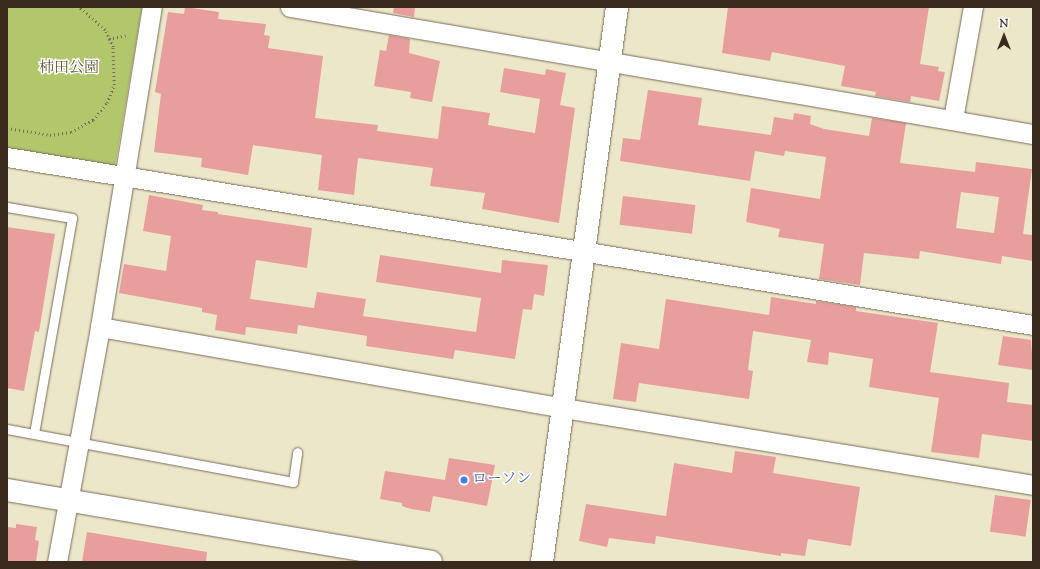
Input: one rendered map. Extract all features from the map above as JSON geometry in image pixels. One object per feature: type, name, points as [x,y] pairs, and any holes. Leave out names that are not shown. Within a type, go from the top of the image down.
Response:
[{"type":"street","points":[[57,562],[67,500],[100,327],[152,7]]},
{"type":"street","points":[[290,7],[953,119],[1033,134]]},
{"type":"street","points":[[542,562],[617,7]]},
{"type":"street","points":[[953,119],[973,7]]},
{"type":"street","points":[[7,157],[1033,325]]},
{"type":"street","points":[[100,327],[563,408],[1033,485]]},
{"type":"street","points":[[7,490],[431,562]]},
{"type":"lane","points":[[7,206],[72,218],[34,434]]},
{"type":"lane","points":[[7,429],[293,482],[297,452]]},
{"type":"path","points":[[7,128],[50,135],[71,132],[92,120],[107,104],[114,85],[113,47],[105,30],[79,7]]},
{"type":"green space","name":"柿田公園","points":[[7,7],[142,7],[115,167],[7,148]]},
{"type":"building","points":[[185,7],[219,12],[218,19],[266,24],[264,35],[270,36],[268,48],[323,56],[315,118],[378,125],[377,131],[438,139],[442,106],[490,113],[488,125],[535,133],[540,99],[500,92],[504,68],[545,75],[546,69],[566,73],[560,105],[575,108],[559,223],[482,209],[485,193],[430,186],[433,168],[358,158],[354,195],[318,190],[322,155],[253,145],[248,175],[201,167],[202,158],[154,152],[161,94],[155,92],[168,12],[184,14]]},
{"type":"building","points":[[394,7],[415,7],[414,17],[393,13]]},
{"type":"building","points":[[728,7],[929,7],[920,64],[939,67],[938,71],[945,72],[939,101],[911,96],[910,102],[875,96],[876,92],[841,86],[845,66],[772,52],[770,61],[722,53]]},
{"type":"building","points":[[389,35],[410,39],[409,53],[440,61],[432,102],[410,98],[411,92],[374,86],[380,50],[386,51]]},
{"type":"building","points":[[648,90],[702,98],[698,125],[771,135],[774,117],[793,120],[794,113],[811,116],[810,124],[824,129],[869,136],[872,118],[906,123],[900,163],[975,172],[976,162],[1032,169],[1023,234],[1033,235],[1033,261],[1002,256],[1001,264],[920,251],[919,259],[864,253],[860,285],[819,279],[824,244],[778,237],[780,229],[746,222],[751,188],[820,199],[826,157],[785,151],[784,156],[755,151],[750,181],[620,161],[623,138],[640,140]],"holes":[[[961,192],[999,197],[994,233],[956,228]]]},
{"type":"building","points":[[149,195],[203,205],[202,210],[218,212],[218,214],[312,228],[307,268],[256,260],[250,299],[314,308],[317,292],[366,299],[363,316],[476,332],[481,298],[376,282],[380,255],[501,273],[502,260],[548,265],[544,296],[534,294],[532,310],[523,309],[515,359],[455,350],[453,359],[366,346],[367,336],[298,325],[297,334],[246,327],[245,335],[215,330],[217,315],[202,312],[202,308],[119,293],[124,264],[166,271],[171,236],[143,231]]},
{"type":"building","points":[[623,196],[695,205],[692,234],[619,225]]},
{"type":"building","points":[[7,227],[55,234],[39,332],[35,331],[24,391],[7,388]]},
{"type":"building","points":[[771,297],[816,304],[816,301],[856,307],[856,311],[938,323],[930,372],[1009,383],[1007,402],[1033,405],[1033,441],[982,434],[979,458],[931,452],[939,398],[869,387],[873,359],[829,352],[828,365],[807,362],[811,340],[753,331],[748,370],[753,371],[749,399],[639,383],[636,402],[613,399],[621,343],[659,349],[666,299],[769,315]]},
{"type":"building","points":[[1003,336],[1031,340],[1033,370],[998,365]]},
{"type":"building","points":[[735,451],[776,457],[773,473],[860,487],[851,546],[808,539],[805,556],[781,553],[781,556],[656,536],[655,544],[609,538],[607,547],[579,541],[586,504],[666,516],[674,463],[732,473]]},
{"type":"building","points":[[449,458],[495,465],[487,506],[433,496],[430,512],[411,509],[402,506],[402,503],[380,499],[385,471],[445,480]]},
{"type":"building","points":[[995,495],[1031,500],[1026,537],[990,532]]},
{"type":"building","points":[[16,524],[37,527],[35,540],[39,541],[36,562],[7,562],[7,527],[16,528]]},
{"type":"building","points":[[87,532],[207,552],[206,562],[82,562]]},
{"type":"place","name":"ローソン","points":[[464,480]]}]
